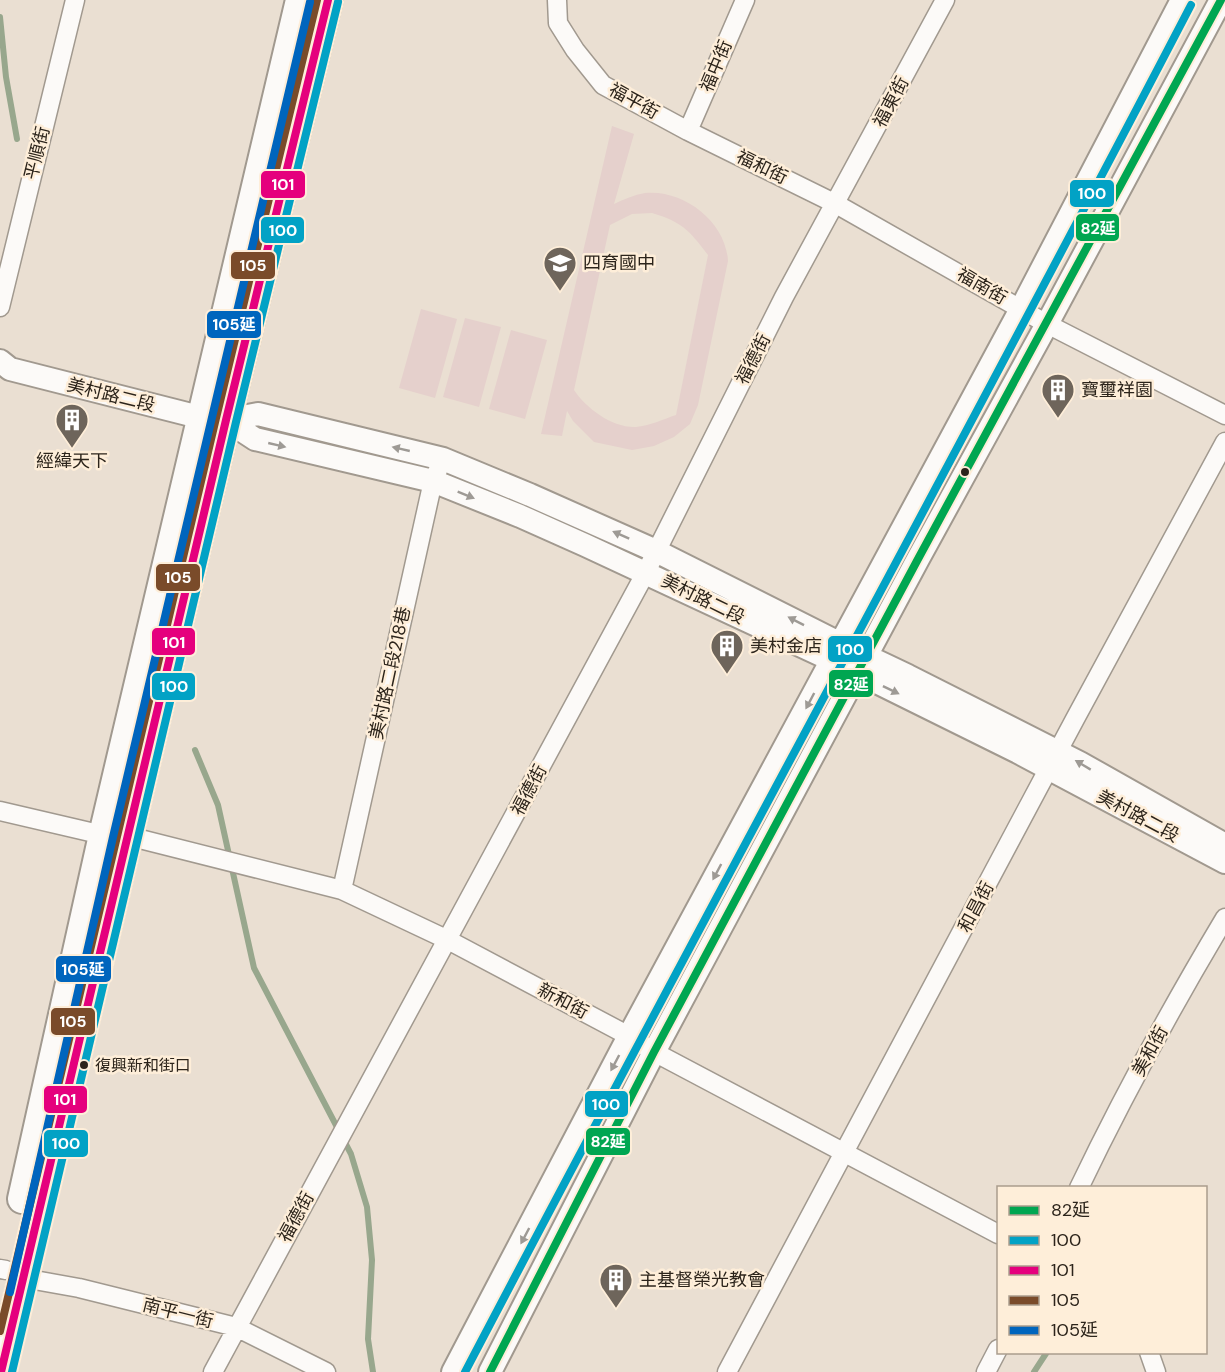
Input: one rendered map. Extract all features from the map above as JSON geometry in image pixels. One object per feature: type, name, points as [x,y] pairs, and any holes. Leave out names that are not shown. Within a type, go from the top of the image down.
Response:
[{"type":"main road","points":[[1,1372],[7,1277],[116,836],[214,419],[300,0]]},
{"type":"main road","points":[[214,419],[325,1]]},
{"type":"street","name":"平順街","points":[[0,307],[75,0]]},
{"type":"street","name":"福平街","points":[[557,0],[558,23],[575,50],[603,85],[688,131]]},
{"type":"street","name":"福中街","points":[[688,131],[745,0]]},
{"type":"street","name":"福東街","points":[[836,204],[945,0]]},
{"type":"street","points":[[453,1372],[629,1036],[1021,309],[1182,0]]},
{"type":"street","points":[[490,1372],[654,1052],[1221,0]]},
{"type":"street","name":"福和街","points":[[688,131],[836,204]]},
{"type":"street","name":"福南街","points":[[836,204],[1047,324],[1225,415]]},
{"type":"street","name":"福德街","points":[[213,1372],[646,572],[784,297],[836,204]]},
{"type":"street","name":"美村路二段","points":[[0,362],[10,369],[214,419],[255,439],[433,481],[836,652]]},
{"type":"street","name":"美村路二段","points":[[214,419],[258,414],[443,459],[656,551],[836,652],[1054,761],[1225,862]]},
{"type":"street","name":"和昌街","points":[[727,1372],[1225,442]]},
{"type":"street","name":"美村路二段218巷","points":[[342,890],[433,481],[443,459]]},
{"type":"street","name":"美村路二段","points":[[1054,761],[1080,763],[1225,845]]},
{"type":"street","name":"新和街","points":[[0,811],[342,890],[448,940],[845,1154],[997,1233]]},
{"type":"street","name":"美和街","points":[[1080,1186],[1104,1135],[1225,918]]},
{"type":"street","name":"南平一街","points":[[7,1277],[79,1288],[236,1327],[326,1372]]},
{"type":"street","points":[[986,1372],[997,1352]]},
{"type":"street","points":[[1149,1354],[1156,1372]]},
{"type":"shaded area","points":[[612,126],[634,134],[614,204],[645,193],[674,196],[688,202],[711,221],[720,233],[725,247],[728,261],[698,405],[690,424],[674,437],[654,446],[632,450],[594,442],[573,421],[567,411],[562,436],[541,434]],"holes":[[[652,213],[684,228],[708,255],[676,415],[636,427],[618,424],[600,416],[585,404],[574,390],[610,225],[632,214]]]},
{"type":"shaded area","points":[[421,309],[457,319],[435,398],[399,388]]},
{"type":"shaded area","points":[[465,318],[501,327],[479,407],[443,397]]},
{"type":"shaded area","points":[[511,330],[547,340],[525,419],[489,409]]},
{"type":"waterway","points":[[0,17],[6,77],[17,139]]},
{"type":"waterway","points":[[195,750],[218,805],[254,968],[351,1154],[367,1207],[372,1260],[368,1339],[373,1372]]},
{"type":"waterway","points":[[1034,1372],[1046,1354]]},
{"type":"transit line","name":"105","points":[[0,1331],[317,0]]},
{"type":"transit line","name":"101","points":[[1,1372],[226,420],[328,0]]},
{"type":"transit line","name":"82延","points":[[490,1372],[654,1052],[1221,0]]},
{"type":"transit line","name":"105延","points":[[10,1292],[113,837],[310,2]]},
{"type":"transit line","name":"100","points":[[12,1372],[236,422],[338,2]]},
{"type":"transit line","name":"100","points":[[465,1372],[1011,348],[1191,5]]},
{"type":"place","name":"四育國中","points":[[560,292]]},
{"type":"place","name":"寶璽祥園","points":[[1058,419]]},
{"type":"place","name":"經緯天下","points":[[72,449]]},
{"type":"place","name":"美村金店","points":[[727,675]]},
{"type":"place","name":"復興新和街口","points":[[84,1065]]},
{"type":"place","name":"主基督榮光教會","points":[[616,1309]]}]
